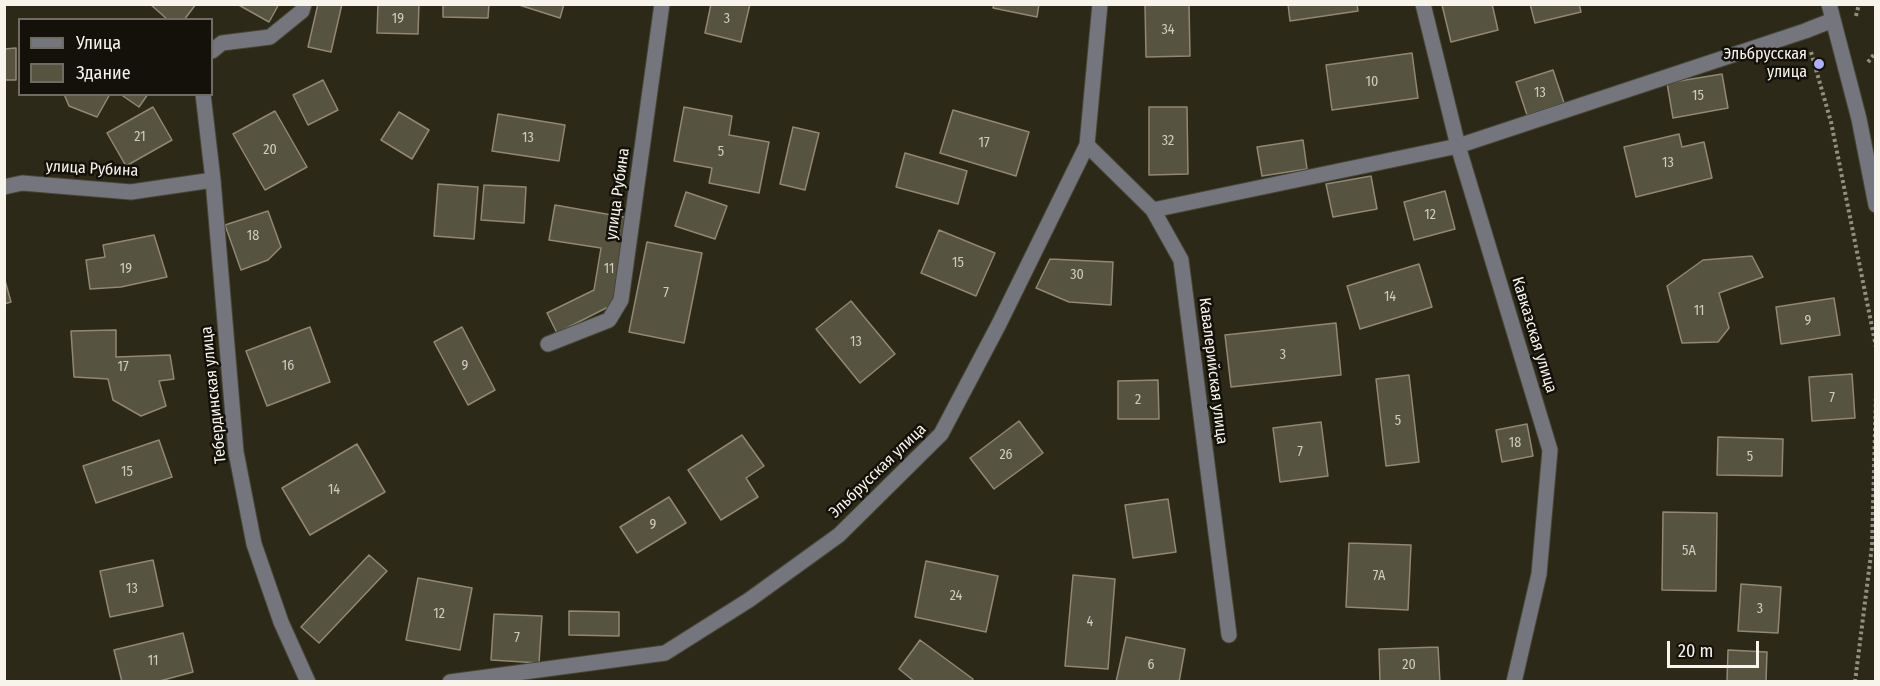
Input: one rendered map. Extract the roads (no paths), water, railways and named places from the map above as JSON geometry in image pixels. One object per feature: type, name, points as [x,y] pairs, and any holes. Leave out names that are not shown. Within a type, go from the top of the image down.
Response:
[{"type":"street","points":[[213,50],[222,43],[270,37],[302,11],[304,4]]},
{"type":"street","name":"улица Рубина","points":[[548,344],[609,320],[621,300],[662,4]]},
{"type":"street","name":"Эльбрусская улица","points":[[450,681],[665,652],[748,600],[839,535],[941,434],[999,324],[1087,145],[1100,4]]},
{"type":"street","name":"Кавказская улица","points":[[1423,4],[1458,146],[1550,450],[1539,574],[1514,681]]},
{"type":"street","points":[[1153,210],[1458,146],[1805,31],[1831,12],[1859,119],[1875,205]]},
{"type":"street","name":"Тебердинская улица","points":[[203,96],[213,180],[236,452],[254,544],[281,622],[308,681]]},
{"type":"street","points":[[1859,119],[1875,126]]},
{"type":"street","name":"Кавалерийская улица","points":[[1087,145],[1153,210],[1181,260],[1229,634]]},
{"type":"street","name":"улица Рубина","points":[[4,187],[22,183],[131,192],[213,180]]},
{"type":"place","name":"Эльбрусская улица","points":[[1819,64]]}]
